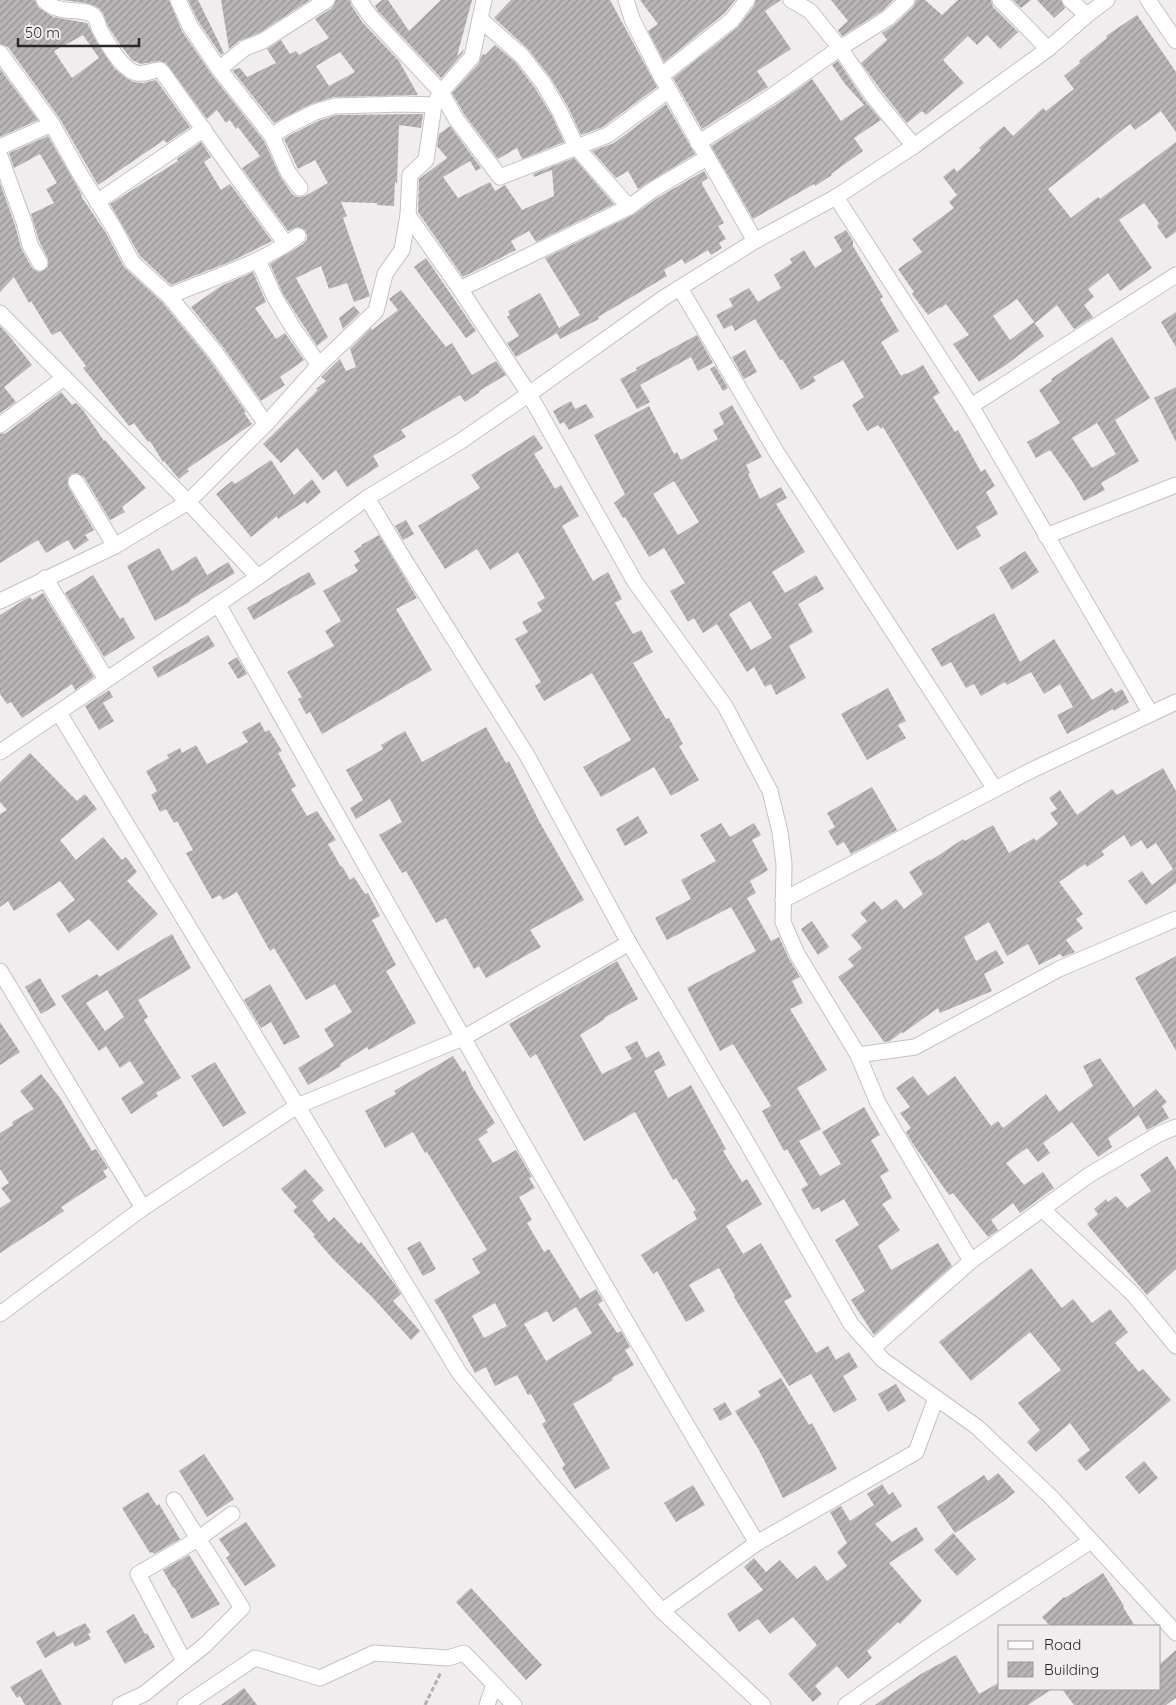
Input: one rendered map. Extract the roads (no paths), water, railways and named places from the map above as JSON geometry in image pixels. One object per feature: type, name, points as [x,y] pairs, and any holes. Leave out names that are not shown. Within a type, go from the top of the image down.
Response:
[{"type":"street","points":[[44,0],[51,7],[64,11],[84,12],[94,16],[100,30],[120,61],[130,70],[137,73],[160,70],[242,184],[292,240],[258,260],[169,296]]},
{"type":"street","points":[[178,0],[190,26],[219,69],[272,136],[288,172],[300,188]]},
{"type":"street","points":[[219,69],[245,48],[263,41],[327,0]]},
{"type":"street","points":[[359,0],[437,99],[456,119],[500,177],[608,135],[669,90]]},
{"type":"street","points":[[0,600],[115,546],[188,502],[266,424],[319,365],[376,311],[385,274],[402,250],[408,215],[410,175],[426,160],[437,99],[472,57],[484,0]]},
{"type":"street","points":[[626,0],[632,19],[661,76],[755,241]]},
{"type":"street","points":[[661,76],[732,20],[747,0]]},
{"type":"street","points":[[791,0],[810,11],[840,48],[872,95],[914,146]]},
{"type":"street","points":[[698,143],[888,18],[907,0]]},
{"type":"street","points":[[1000,0],[1048,49]]},
{"type":"street","points":[[1070,0],[1087,15]]},
{"type":"street","points":[[0,752],[258,577],[367,498],[461,441],[665,297],[755,241],[836,197],[914,146],[1048,49],[1107,0]]},
{"type":"street","points":[[1148,0],[1176,41]]},
{"type":"street","points":[[480,19],[522,56],[543,83],[560,112],[577,148],[630,207]]},
{"type":"street","points":[[0,53],[52,124],[132,262],[169,296],[215,352],[266,424]]},
{"type":"street","points":[[272,136],[285,127],[315,112],[335,106],[402,104],[437,99]]},
{"type":"street","points":[[0,146],[52,124]]},
{"type":"street","points":[[97,202],[204,129]]},
{"type":"street","points":[[0,156],[30,244],[40,263]]},
{"type":"street","points":[[460,289],[630,207],[654,189],[707,158]]},
{"type":"street","points":[[836,197],[971,406],[1151,714]]},
{"type":"street","points":[[408,215],[460,289],[529,394],[635,582],[725,706],[770,791],[780,832],[784,864],[783,922],[797,954],[858,1055],[878,1103],[971,1261]]},
{"type":"street","points":[[258,260],[275,298],[319,365]]},
{"type":"street","points":[[971,406],[1176,275]]},
{"type":"street","points":[[680,288],[777,453],[994,789]]},
{"type":"street","points":[[0,313],[188,502],[210,528],[258,577]]},
{"type":"street","points":[[0,425],[64,378]]},
{"type":"street","points":[[76,482],[115,546]]},
{"type":"street","points":[[1046,536],[1176,485]]},
{"type":"street","points":[[367,498],[528,757],[629,943],[746,1140],[851,1324],[884,1360],[977,1427],[1052,1498],[1176,1633]]},
{"type":"street","points":[[45,578],[106,679]]},
{"type":"street","points":[[218,604],[463,1038],[683,1420],[757,1543]]},
{"type":"street","points":[[783,900],[994,789],[1176,702]]},
{"type":"street","points":[[59,713],[460,1374],[549,1481],[662,1610],[762,1705]]},
{"type":"street","points":[[858,1055],[916,1047],[1059,968],[1176,919]]},
{"type":"street","points":[[0,1314],[142,1208],[297,1106],[463,1038],[629,943]]},
{"type":"street","points":[[2,979],[142,1208]]},
{"type":"street","points":[[873,1348],[971,1261],[1042,1209],[1090,1175],[1159,1134],[1176,1127]]},
{"type":"street","points":[[1042,1209],[1132,1294],[1176,1346]]},
{"type":"street","points":[[662,1610],[757,1543],[916,1452],[936,1398]]},
{"type":"street","points":[[120,1705],[144,1694],[205,1645],[242,1608],[174,1500]]},
{"type":"street","points":[[184,1661],[138,1574],[198,1539],[232,1514]]},
{"type":"street","points":[[846,1705],[927,1648],[1092,1541]]},
{"type":"street","points":[[184,1705],[255,1658],[320,1678],[374,1653],[448,1658],[464,1653],[514,1705]]},
{"type":"street","points":[[487,1705],[494,1684]]}]
